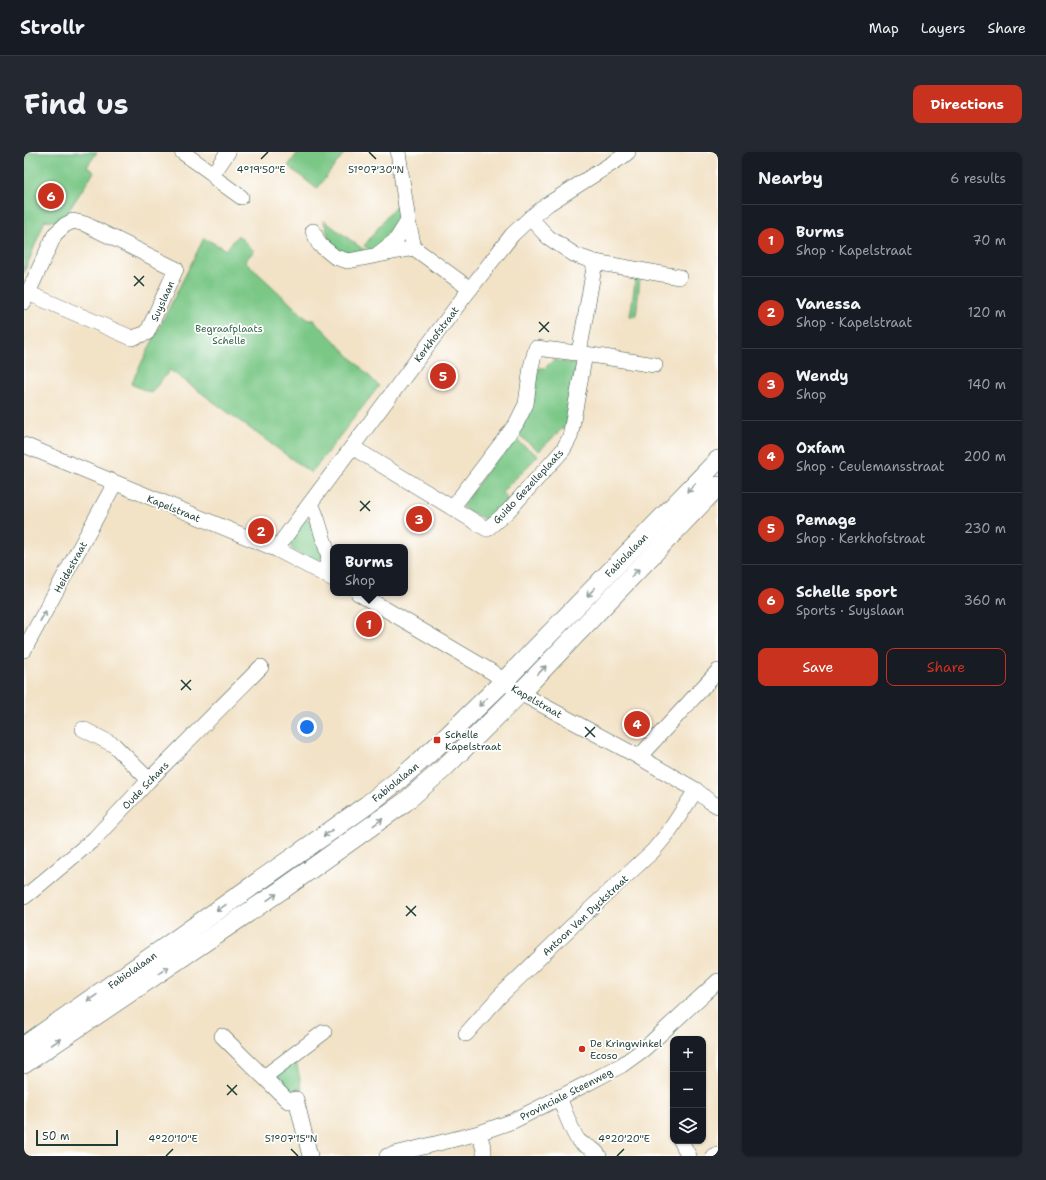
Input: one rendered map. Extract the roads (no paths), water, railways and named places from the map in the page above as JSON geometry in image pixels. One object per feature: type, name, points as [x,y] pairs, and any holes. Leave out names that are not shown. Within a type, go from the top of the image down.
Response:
[{"type":"main road","name":"Fabiolalaan","points":[[24,1046],[367,805],[430,753],[504,681],[718,460]]},
{"type":"main road","name":"Fabiolalaan","points":[[24,1064],[284,889],[405,802],[443,769],[520,693],[718,486]]},
{"type":"street","points":[[182,152],[213,174],[216,179],[241,197]]},
{"type":"street","points":[[213,174],[228,152]]},
{"type":"street","points":[[398,152],[408,221],[414,248],[470,289]]},
{"type":"street","name":"Kerkhofstraat","points":[[276,549],[512,235],[548,204],[628,152]]},
{"type":"street","points":[[530,218],[548,237],[575,255],[595,262],[679,277]]},
{"type":"street","name":"Suyslaan","points":[[73,221],[85,224],[176,269],[147,333],[132,338],[28,292],[55,234],[65,225],[73,221]]},
{"type":"street","points":[[377,255],[396,240],[408,221]]},
{"type":"street","points":[[313,231],[319,244],[335,257],[348,261],[414,248]]},
{"type":"street","points":[[582,354],[595,262]]},
{"type":"street","points":[[452,508],[516,424],[526,404],[531,367],[536,348],[655,365]]},
{"type":"street","name":"Guido Gezelleplaats","points":[[352,447],[487,529],[508,511],[563,450],[570,437],[582,354]]},
{"type":"street","name":"Kapelstraat","points":[[24,445],[276,549],[328,576],[329,557],[311,503]]},
{"type":"street","name":"Heidestraat","points":[[24,650],[115,483]]},
{"type":"street","name":"Kapelstraat","points":[[363,596],[492,672],[520,693],[639,757],[696,790],[709,801],[718,806]]},
{"type":"street","name":"Oude Schans","points":[[24,897],[94,838],[261,667]]},
{"type":"street","points":[[639,757],[718,671]]},
{"type":"street","points":[[84,729],[114,745],[149,780]]},
{"type":"street","name":"Antoon Van Dyckstraat","points":[[466,1034],[499,996],[653,851],[668,833],[696,790]]},
{"type":"street","name":"Provinciale Steenweg","points":[[387,1156],[479,1133],[512,1120],[588,1083],[622,1065],[644,1049],[718,981]]},
{"type":"street","points":[[264,1077],[324,1032]]},
{"type":"street","points":[[222,1036],[288,1101],[296,1099],[310,1156]]},
{"type":"street","points":[[558,1097],[576,1138],[596,1151],[599,1156]]},
{"type":"street","points":[[479,1133],[484,1150],[484,1156]]},
{"type":"street","points":[[683,1144],[689,1156]]},
{"type":"street","points":[[713,1156],[718,1154]]},
{"type":"place","name":"Schelle sport","points":[[51,196]]},
{"type":"place","name":"Pemage","points":[[443,376]]},
{"type":"place","name":"Wendy","points":[[419,519]]},
{"type":"place","name":"Vanessa","points":[[261,531]]},
{"type":"place","name":"Burms","points":[[369,624]]},
{"type":"place","name":"Oxfam","points":[[637,724]]},
{"type":"place","name":"Schelle Kapelstraat","points":[[437,740]]},
{"type":"place","name":"De Kringwinkel Ecoso","points":[[582,1049]]},
{"type":"park label","name":"Begraafplaats Schelle","points":[[229,334]]}]
